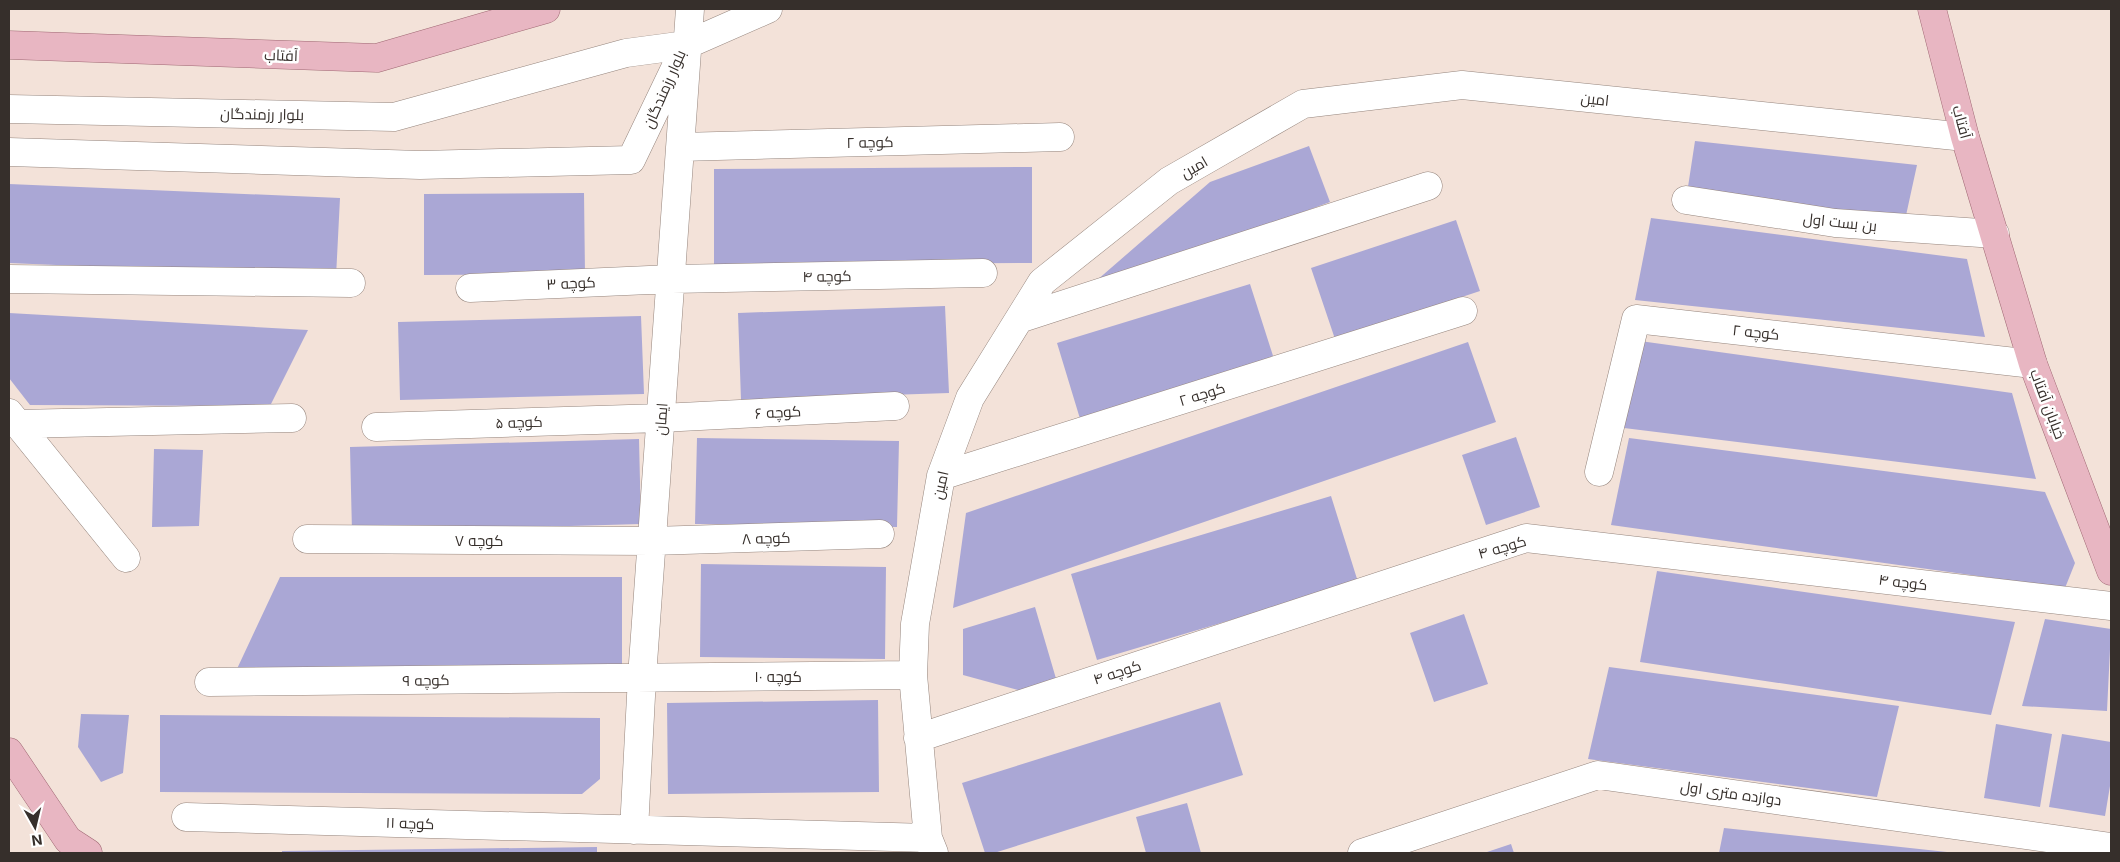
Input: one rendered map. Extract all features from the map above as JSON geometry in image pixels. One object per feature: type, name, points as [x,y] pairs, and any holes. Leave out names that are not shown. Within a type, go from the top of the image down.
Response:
[{"type":"main road","name":"آفتاب","points":[[9,45],[377,58],[546,9]]},
{"type":"main road","name":"آفتاب","points":[[1932,9],[1966,137],[1995,234]]},
{"type":"main road","name":"خیابان آفتاب","points":[[1995,234],[2033,364],[2111,571]]},
{"type":"main road","points":[[9,752],[68,840],[88,853]]},
{"type":"street","name":"ایمان","points":[[634,830],[642,677],[690,9]]},
{"type":"street","points":[[686,45],[768,9]]},
{"type":"street","name":"بلوار رزمندگان","points":[[9,109],[394,117],[626,53],[686,45]]},
{"type":"street","name":"بلوار رزمندگان","points":[[9,152],[420,165],[631,160],[686,45]]},
{"type":"street","name":"امین","points":[[931,846],[918,738],[913,675],[915,624],[941,476],[970,398],[1042,282],[1169,181],[1303,104],[1462,85],[1966,137]]},
{"type":"street","name":"کوچه ۲","points":[[680,147],[1060,137]]},
{"type":"street","points":[[1019,319],[1428,186]]},
{"type":"street","name":"بن بست اول","points":[[1686,200],[1835,223],[1995,234]]},
{"type":"street","name":"کوچه ۴","points":[[672,279],[983,273]]},
{"type":"street","points":[[9,278],[351,283]]},
{"type":"street","name":"کوچه ۳","points":[[470,288],[672,279]]},
{"type":"street","name":"کوچه ۲","points":[[941,476],[1463,312]]},
{"type":"street","name":"کوچه ۲","points":[[1599,472],[1636,319],[2033,364]]},
{"type":"street","name":"کوچه ۶","points":[[661,418],[895,406]]},
{"type":"street","points":[[13,418],[292,418]]},
{"type":"street","points":[[13,418],[126,558]]},
{"type":"street","name":"کوچه ۵","points":[[376,427],[661,418]]},
{"type":"street","name":"کوچه ۸","points":[[652,541],[880,534]]},
{"type":"street","name":"کوچه ۴","points":[[918,738],[1526,538],[2111,606]]},
{"type":"street","name":"کوچه ۷","points":[[306,539],[652,541]]},
{"type":"street","name":"کوچه ۱۰","points":[[642,677],[913,675]]},
{"type":"street","name":"کوچه ۹","points":[[209,682],[642,677]]},
{"type":"street","name":"دوازده متری اول","points":[[1362,853],[1598,775],[2111,847]]},
{"type":"street","name":"کوچه ۱۱","points":[[186,817],[634,830],[931,846]]},
{"type":"building","points":[[1695,141],[1917,165],[1905,220],[1686,200]]},
{"type":"building","points":[[1309,146],[1330,202],[1081,294],[1210,182]]},
{"type":"building","points":[[1032,167],[1032,263],[714,265],[714,169]]},
{"type":"building","points":[[9,184],[340,198],[336,277],[9,263]]},
{"type":"building","points":[[584,193],[585,274],[424,275],[424,194]]},
{"type":"building","points":[[1651,218],[1967,259],[1985,337],[1635,300]]},
{"type":"building","points":[[1456,220],[1480,291],[1335,339],[1311,268]]},
{"type":"building","points":[[1250,284],[1275,362],[1081,422],[1057,343]]},
{"type":"building","points":[[945,306],[949,393],[741,400],[738,313]]},
{"type":"building","points":[[9,313],[308,330],[270,406],[30,405],[9,378]]},
{"type":"building","points":[[641,316],[644,394],[400,400],[398,322]]},
{"type":"building","points":[[1640,341],[2012,393],[2036,479],[1624,428]]},
{"type":"building","points":[[1468,342],[1496,422],[953,608],[966,513]]},
{"type":"building","points":[[1516,437],[1540,507],[1486,525],[1462,455]]},
{"type":"building","points":[[697,438],[899,441],[897,527],[695,524]]},
{"type":"building","points":[[1629,438],[2045,492],[2075,563],[2065,588],[1611,525]]},
{"type":"building","points":[[639,439],[641,524],[352,532],[350,447]]},
{"type":"building","points":[[154,449],[203,450],[199,526],[152,527]]},
{"type":"building","points":[[1331,496],[1358,582],[1097,660],[1071,574]]},
{"type":"building","points":[[701,564],[886,567],[885,659],[700,657]]},
{"type":"building","points":[[1657,571],[2015,622],[1991,715],[1640,662]]},
{"type":"building","points":[[280,577],[622,577],[622,671],[236,671]]},
{"type":"building","points":[[1035,607],[1057,682],[1025,692],[963,675],[963,629]]},
{"type":"building","points":[[1464,614],[1488,684],[1434,702],[1410,633]]},
{"type":"building","points":[[2045,619],[2111,629],[2107,711],[2022,706]]},
{"type":"building","points":[[1609,667],[1899,706],[1877,797],[1588,759]]},
{"type":"building","points":[[878,700],[879,792],[668,794],[667,703]]},
{"type":"building","points":[[1220,702],[1243,775],[994,853],[985,853],[962,783]]},
{"type":"building","points":[[81,714],[129,715],[123,773],[101,782],[78,747]]},
{"type":"building","points":[[160,715],[600,718],[600,779],[582,794],[160,792]]},
{"type":"building","points":[[1996,724],[2052,734],[2040,807],[1984,798]]},
{"type":"building","points":[[2062,734],[2111,742],[2111,780],[2105,816],[2049,807]]},
{"type":"building","points":[[1187,803],[1201,853],[1146,853],[1136,817]]},
{"type":"building","points":[[1724,828],[1947,852],[1947,853],[1719,853]]},
{"type":"building","points":[[1511,844],[1514,853],[1484,853]]},
{"type":"building","points":[[597,847],[597,853],[282,853],[282,851]]}]
